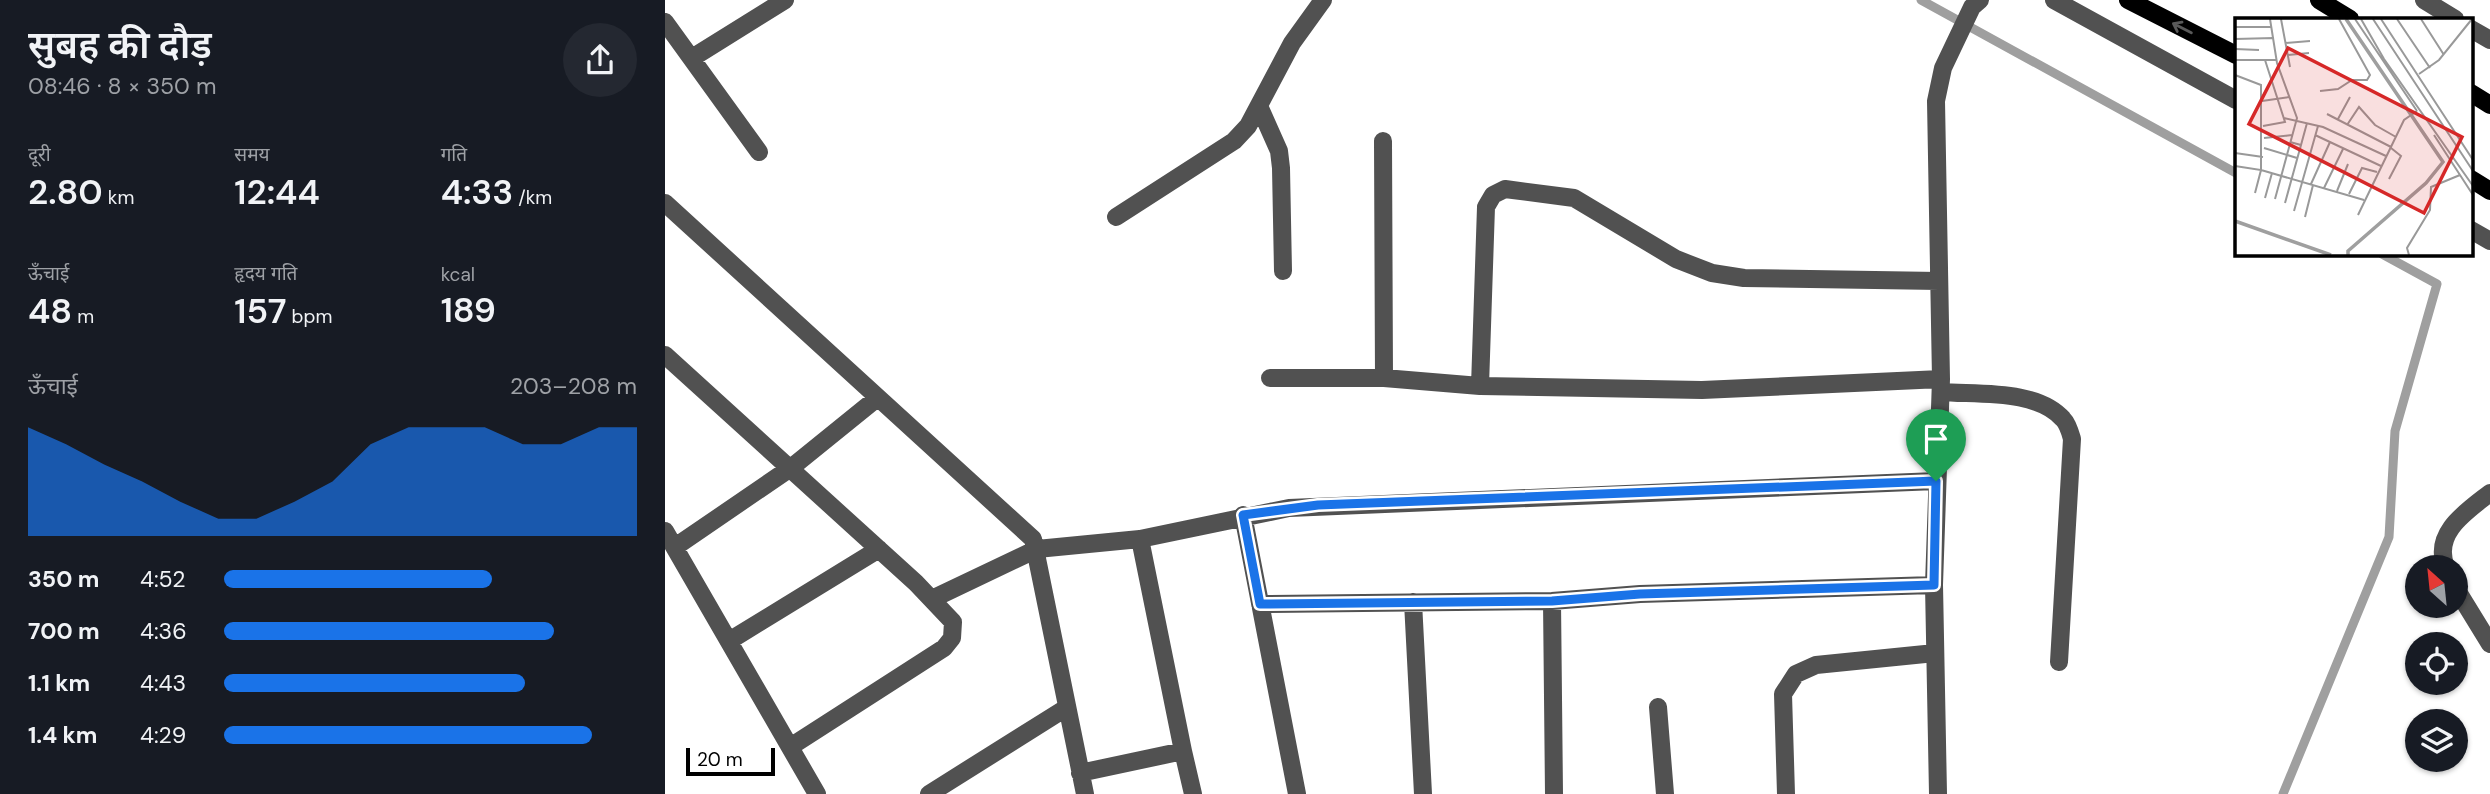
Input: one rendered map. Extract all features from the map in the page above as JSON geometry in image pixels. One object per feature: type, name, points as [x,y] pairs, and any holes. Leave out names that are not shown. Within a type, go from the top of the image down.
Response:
[{"type":"main road","points":[[2128,0],[2235,54]]},
{"type":"main road","points":[[2319,0],[2348,18]]},
{"type":"main road","points":[[2473,94],[2490,105]]},
{"type":"main road","points":[[2473,180],[2489,190]]},
{"type":"street","points":[[692,58],[785,0]]},
{"type":"street","points":[[1116,217],[1234,141],[1248,125],[1292,43],[1323,0]]},
{"type":"street","points":[[2054,0],[2235,99]]},
{"type":"street","points":[[2424,0],[2453,18]]},
{"type":"street","points":[[1938,794],[1934,585],[1941,386],[1936,101],[1943,68],[1976,4]]},
{"type":"street","points":[[665,22],[759,152]]},
{"type":"street","points":[[2473,30],[2490,40]]},
{"type":"street","points":[[1259,106],[1279,151],[1282,168],[1283,271]]},
{"type":"street","points":[[1383,141],[1384,378]]},
{"type":"street","points":[[1480,386],[1486,206],[1493,195],[1505,189],[1574,198],[1676,259],[1712,272],[1744,278],[1939,281]]},
{"type":"street","points":[[665,203],[876,399],[1018,523],[1033,540],[1037,549],[1066,708],[1085,794]]},
{"type":"street","points":[[2473,231],[2490,241]]},
{"type":"street","points":[[665,355],[792,467],[953,622],[952,638],[944,649],[790,747]]},
{"type":"street","points":[[1270,378],[1384,378],[1480,386],[1702,390],[1941,386],[2022,399],[2049,407],[2065,420],[2072,439],[2059,662]]},
{"type":"street","points":[[675,547],[792,467],[876,399]]},
{"type":"street","points":[[932,599],[1037,549],[1140,540],[1243,515],[1331,505],[1936,481]]},
{"type":"street","points":[[2445,555],[2444,545],[2448,531],[2459,517],[2490,493]]},
{"type":"street","points":[[1243,515],[1297,794]]},
{"type":"street","points":[[665,531],[817,794]]},
{"type":"street","points":[[1140,540],[1192,794]]},
{"type":"street","points":[[729,641],[879,548]]},
{"type":"street","points":[[1260,604],[1552,601],[1640,594],[1934,585]]},
{"type":"street","points":[[1552,601],[1554,794]]},
{"type":"street","points":[[1413,602],[1423,794]]},
{"type":"street","points":[[2468,608],[2490,644]]},
{"type":"street","points":[[1786,794],[1783,694],[1796,674],[1816,665],[1935,653]]},
{"type":"street","points":[[929,794],[1066,708]]},
{"type":"street","points":[[1658,708],[1665,794]]},
{"type":"street","points":[[1080,774],[1183,751]]},
{"type":"waterway","points":[[1921,0],[2235,172]]},
{"type":"waterway","points":[[2283,794],[2389,537],[2395,431],[2437,284],[2386,256]]},
{"type":"route","points":[[1936,481],[1934,585],[1640,594],[1552,601],[1260,604],[1243,515],[1318,505],[1936,481]]}]
